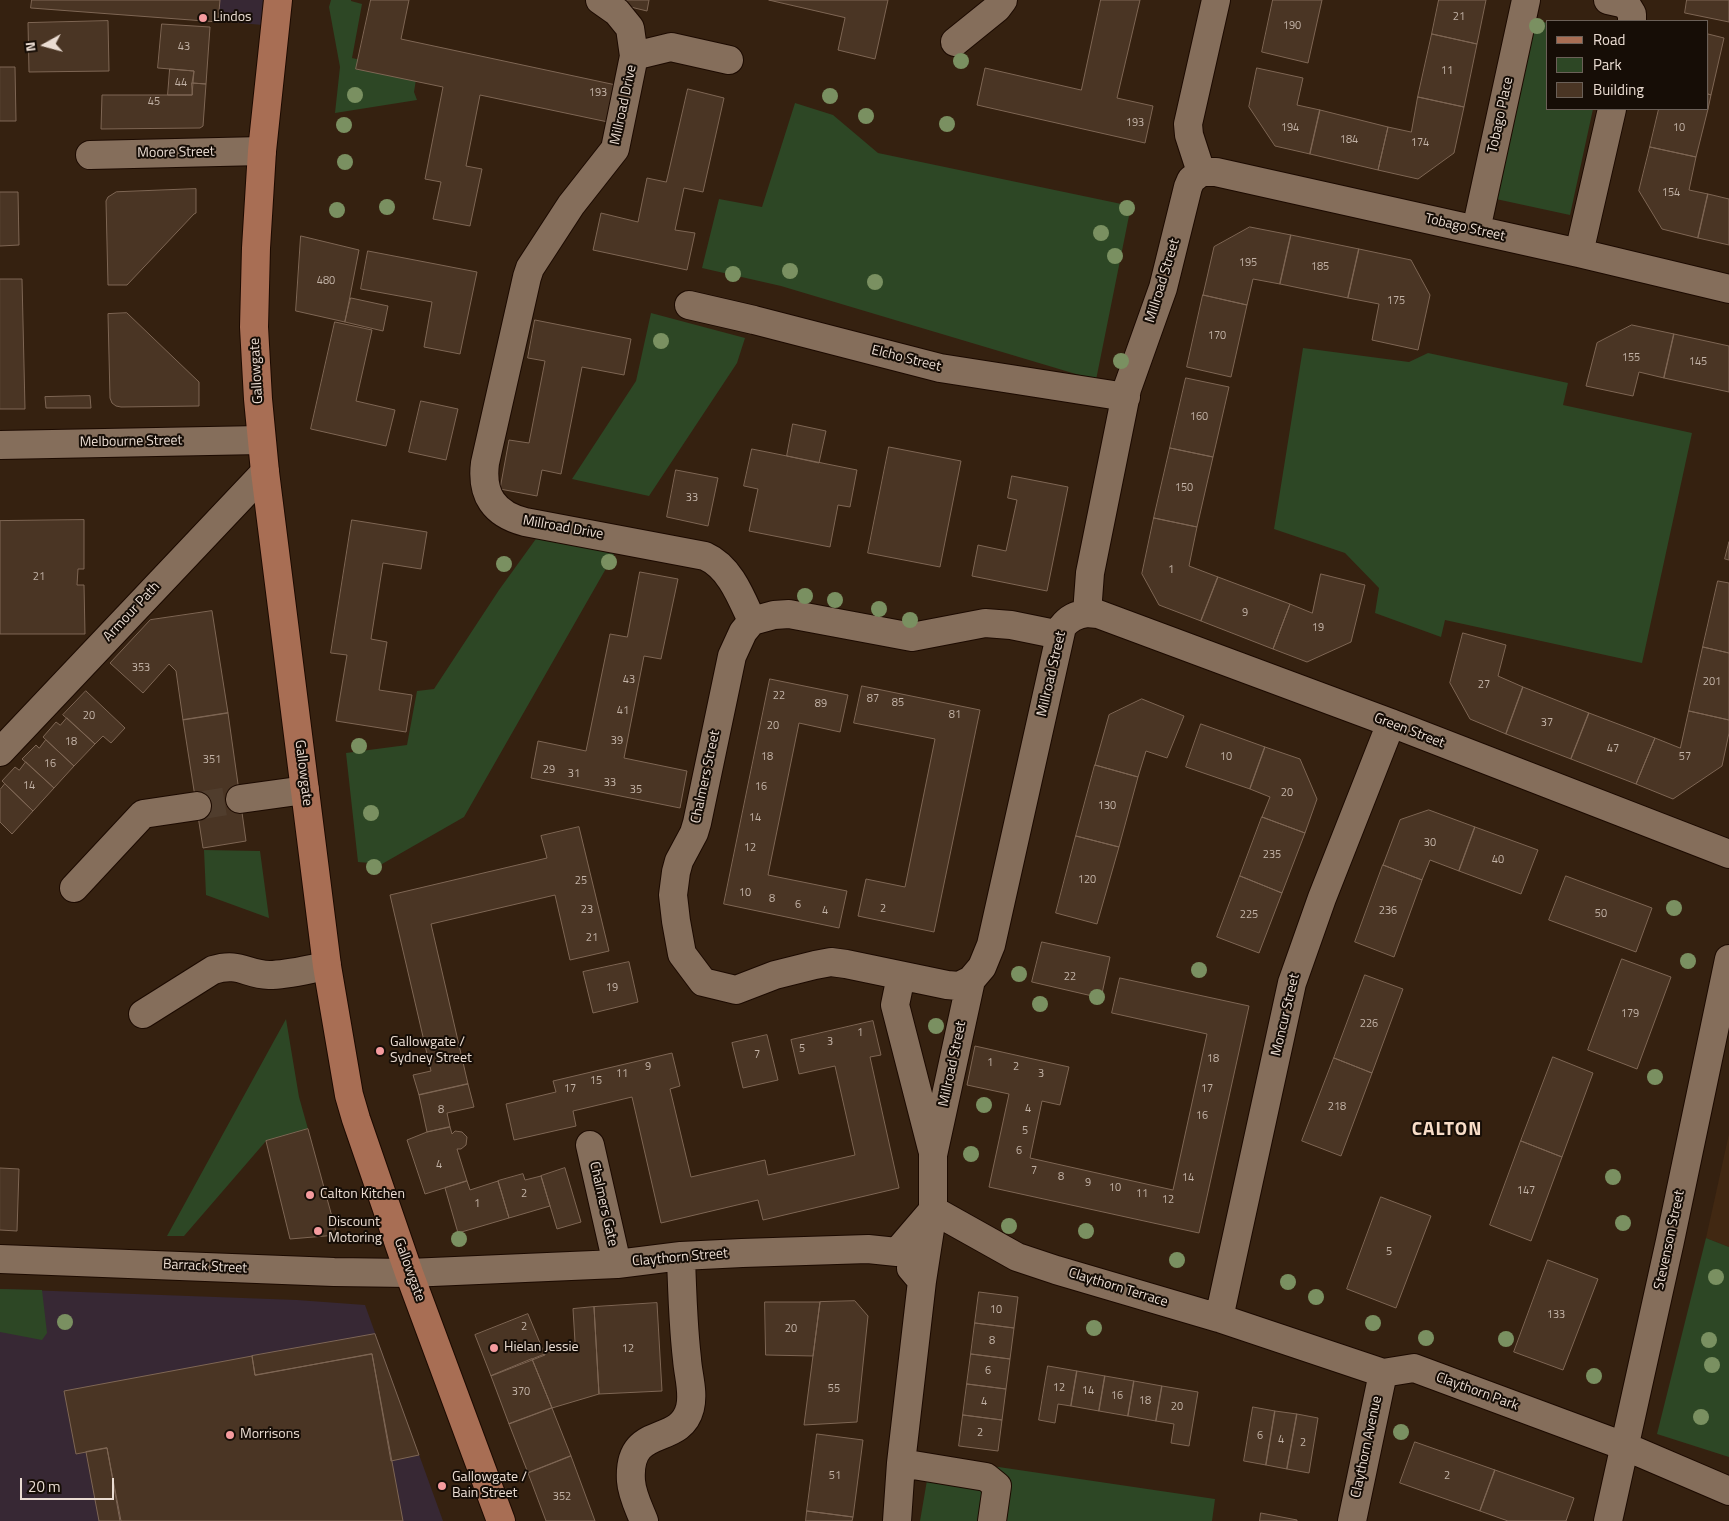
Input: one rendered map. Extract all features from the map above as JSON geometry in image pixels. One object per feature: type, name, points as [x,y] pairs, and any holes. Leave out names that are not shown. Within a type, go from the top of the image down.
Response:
[{"type":"main road","name":"Gallowgate","points":[[278,0],[262,151],[256,248],[254,327],[261,440],[327,966],[349,1095],[356,1119],[409,1273],[501,1521]]},
{"type":"street","name":"Millroad Drive","points":[[600,0],[617,12],[630,28],[634,56],[615,149],[571,206],[526,277],[485,462],[484,486],[496,508],[516,520],[623,539],[697,554],[712,559],[730,578],[752,621]]},
{"type":"street","points":[[955,42],[997,8],[1003,0]]},
{"type":"street","points":[[1201,172],[1189,135],[1188,124],[1216,0]]},
{"type":"street","name":"Tobago Place","points":[[1476,230],[1526,0]]},
{"type":"street","points":[[1608,0],[1626,4],[1632,14],[1632,20]]},
{"type":"street","points":[[634,56],[671,47],[729,60]]},
{"type":"street","points":[[1579,253],[1612,110]]},
{"type":"street","name":"Moore Street","points":[[90,156],[262,151]]},
{"type":"street","name":"Tobago Street","points":[[1201,172],[1216,172],[1579,253],[1729,289]]},
{"type":"street","name":"Millroad Street","points":[[897,1521],[901,1463],[922,1281],[933,1210],[934,1155],[971,980],[982,967],[991,945],[1062,626],[1066,621],[1079,614],[1087,613],[1090,573],[1126,397],[1163,288],[1188,187],[1191,180],[1201,172]]},
{"type":"street","name":"Elcho Street","points":[[689,305],[940,368],[1126,397]]},
{"type":"street","name":"Melbourne Street","points":[[0,445],[261,440]]},
{"type":"street","name":"Armour Path","points":[[0,752],[265,472]]},
{"type":"street","name":"Green Street","points":[[1087,613],[1098,614],[1729,854]]},
{"type":"street","points":[[752,621],[774,614],[789,614],[912,637],[976,624],[1011,625],[1060,635]]},
{"type":"street","name":"Chalmers Street","points":[[752,621],[743,632],[732,656],[697,823],[676,872],[674,907],[682,954],[702,982],[736,990],[775,975],[831,962],[953,986],[959,986],[971,980]]},
{"type":"street","name":"Moncur Street","points":[[1219,1318],[1292,983],[1322,898],[1391,724]]},
{"type":"street","points":[[240,800],[305,790]]},
{"type":"street","points":[[74,888],[143,814],[197,806]]},
{"type":"street","name":"Stevenson Street","points":[[1608,1521],[1670,1241],[1729,959]]},
{"type":"street","points":[[143,1014],[217,968],[234,966],[268,975],[327,966]]},
{"type":"street","points":[[901,976],[895,1005],[934,1155]]},
{"type":"street","name":"Chalmers Gate","points":[[590,1145],[617,1264]]},
{"type":"street","points":[[922,1281],[897,1252],[933,1210]]},
{"type":"street","name":"Claythorn Terrace","points":[[933,1210],[1017,1257],[1219,1318]]},
{"type":"street","name":"Claythorn Street","points":[[409,1273],[617,1264],[681,1256],[868,1249],[897,1252]]},
{"type":"street","points":[[644,1521],[631,1482],[631,1470],[636,1450],[646,1441],[679,1427],[688,1415],[692,1400],[687,1361],[681,1256]]},
{"type":"street","name":"Barrack Street","points":[[0,1258],[334,1272],[409,1273]]},
{"type":"street","name":"Claythorn Park","points":[[1219,1318],[1383,1373],[1414,1368],[1624,1446],[1729,1491]]},
{"type":"street","name":"Claythorn Avenue","points":[[1352,1521],[1383,1373]]},
{"type":"street","points":[[901,1463],[986,1477],[997,1486],[992,1521]]},
{"type":"shaded area","points":[[36,0],[276,0],[273,26],[35,4]]},
{"type":"shaded area","points":[[1729,1134],[1729,1247],[1706,1238]]},
{"type":"shaded area","points":[[0,1289],[297,1300],[365,1305],[443,1521],[0,1521]]},
{"type":"green space","points":[[331,0],[351,0],[362,4],[352,58],[417,73],[414,92],[417,100],[335,113],[340,67],[329,7]]},
{"type":"green space","points":[[1535,20],[1546,23],[1546,110],[1593,110],[1570,215],[1496,199]]},
{"type":"green space","points":[[795,103],[833,115],[878,153],[1131,206],[1096,380],[781,286],[702,268],[719,199],[762,207]]},
{"type":"green space","points":[[651,313],[745,338],[737,363],[649,496],[572,479],[636,381]]},
{"type":"green space","points":[[1303,348],[1409,362],[1428,353],[1568,383],[1563,405],[1692,433],[1642,663],[1445,620],[1441,637],[1375,613],[1379,588],[1345,553],[1274,529]]},
{"type":"green space","points":[[538,536],[616,551],[464,817],[382,864],[358,862],[346,753],[407,745],[417,691],[434,689],[499,590]]},
{"type":"green space","points":[[204,850],[260,851],[269,918],[206,895]]},
{"type":"green space","points":[[286,1019],[299,1097],[308,1129],[266,1141],[184,1236],[167,1236]]},
{"type":"green space","points":[[1706,1238],[1729,1247],[1729,1457],[1657,1434]]},
{"type":"green space","points":[[0,1289],[42,1290],[47,1333],[42,1340],[0,1332]]},
{"type":"green space","points":[[931,1457],[1215,1499],[1212,1521],[920,1521]]},
{"type":"building","points":[[32,0],[220,0],[218,22],[31,8]]},
{"type":"building","points":[[371,0],[409,0],[401,39],[616,85],[608,122],[480,95],[466,166],[482,169],[470,226],[433,219],[441,182],[425,179],[443,87],[356,69]]},
{"type":"building","points":[[610,0],[649,0],[647,11],[610,2]]},
{"type":"building","points":[[769,0],[888,0],[875,59],[838,50],[845,18]]},
{"type":"building","points":[[1101,0],[1140,0],[1117,98],[1153,106],[1145,143],[977,105],[985,68],[1081,90]]},
{"type":"building","points":[[1273,0],[1322,0],[1308,63],[1262,52]]},
{"type":"building","points":[[1439,0],[1486,0],[1477,44],[1432,34]]},
{"type":"building","points":[[1687,0],[1729,0],[1729,22],[1685,13]]},
{"type":"building","points":[[108,21],[109,71],[29,72],[28,23]]},
{"type":"building","points":[[162,24],[210,27],[206,84],[192,83],[194,71],[158,68]]},
{"type":"building","points":[[1432,34],[1477,44],[1464,107],[1418,97]]},
{"type":"building","points":[[1709,34],[1724,38],[1711,95],[1709,94]]},
{"type":"building","points":[[0,67],[15,67],[16,121],[0,121]]},
{"type":"building","points":[[1257,68],[1303,78],[1297,105],[1320,110],[1310,154],[1275,146],[1249,107]]},
{"type":"building","points":[[170,69],[194,71],[192,95],[168,95]]},
{"type":"building","points":[[192,83],[206,84],[203,126],[200,128],[101,129],[102,95],[192,95]]},
{"type":"building","points":[[688,89],[724,98],[703,192],[684,188],[675,230],[695,233],[687,270],[593,250],[601,213],[638,222],[647,178],[666,182]]},
{"type":"building","points":[[1418,97],[1464,107],[1454,153],[1418,179],[1378,170],[1388,127],[1411,132]]},
{"type":"building","points":[[1320,110],[1388,127],[1378,170],[1310,154]]},
{"type":"building","points":[[1659,110],[1708,110],[1696,157],[1650,147]]},
{"type":"building","points":[[1650,147],[1696,157],[1689,190],[1708,194],[1698,238],[1662,229],[1639,191]]},
{"type":"building","points":[[196,189],[196,213],[127,285],[108,285],[106,201],[108,197],[116,192]]},
{"type":"building","points":[[0,192],[18,192],[19,245],[0,246]]},
{"type":"building","points":[[1708,194],[1729,199],[1729,245],[1698,238]]},
{"type":"building","points":[[1250,227],[1291,235],[1280,284],[1253,279],[1247,305],[1203,295],[1214,247]]},
{"type":"building","points":[[1291,235],[1359,249],[1348,298],[1280,284]]},
{"type":"building","points":[[301,236],[359,250],[345,322],[296,311]]},
{"type":"building","points":[[1359,249],[1411,260],[1430,295],[1418,350],[1372,340],[1379,304],[1348,298]]},
{"type":"building","points":[[368,251],[477,272],[460,354],[424,347],[432,302],[361,289]]},
{"type":"building","points":[[0,279],[22,279],[25,409],[0,409]]},
{"type":"building","points":[[1203,295],[1247,305],[1231,377],[1187,367]]},
{"type":"building","points":[[351,298],[388,306],[383,331],[345,322]]},
{"type":"building","points":[[127,313],[199,382],[199,406],[121,407],[112,403],[110,398],[108,314]]},
{"type":"building","points":[[535,320],[631,339],[624,375],[582,367],[561,474],[542,470],[537,496],[500,489],[509,440],[529,443],[545,361],[528,358]]},
{"type":"building","points":[[335,322],[372,330],[356,401],[395,410],[386,446],[311,429]]},
{"type":"building","points":[[1632,325],[1674,334],[1664,378],[1639,372],[1633,396],[1586,386],[1597,343]]},
{"type":"building","points":[[1674,334],[1729,346],[1729,392],[1664,378]]},
{"type":"building","points":[[1186,378],[1229,387],[1213,457],[1170,448]]},
{"type":"building","points":[[90,396],[91,408],[46,408],[45,397]]},
{"type":"building","points":[[421,401],[458,409],[446,460],[409,452]]},
{"type":"building","points":[[793,424],[826,431],[819,463],[787,456]]},
{"type":"building","points":[[889,447],[961,461],[940,567],[868,553]]},
{"type":"building","points":[[1170,448],[1213,457],[1197,527],[1154,518]]},
{"type":"building","points":[[752,449],[857,470],[850,507],[838,505],[830,547],[749,531],[758,489],[744,486]]},
{"type":"building","points":[[676,470],[718,478],[708,526],[667,517]]},
{"type":"building","points":[[1012,476],[1068,487],[1047,591],[972,576],[978,545],[1006,551],[1017,500],[1008,498]]},
{"type":"building","points":[[1154,518],[1197,527],[1189,566],[1218,577],[1201,621],[1159,605],[1142,574]]},
{"type":"building","points":[[84,520],[84,569],[78,569],[77,585],[84,585],[85,634],[0,634],[0,521]]},
{"type":"building","points":[[352,520],[427,532],[421,569],[383,563],[371,639],[387,642],[379,690],[412,695],[406,732],[336,721],[347,655],[331,653]]},
{"type":"building","points":[[1729,542],[1729,560],[1725,559]]},
{"type":"building","points":[[640,572],[678,579],[661,659],[644,656],[624,758],[687,771],[680,808],[531,778],[538,741],[586,751],[610,634],[627,637]]},
{"type":"building","points":[[1321,574],[1365,585],[1351,642],[1307,662],[1273,649],[1290,604],[1312,613]]},
{"type":"building","points":[[1218,577],[1290,604],[1273,649],[1201,621]]},
{"type":"building","points":[[1718,581],[1729,583],[1729,653],[1703,647]]},
{"type":"building","points":[[212,611],[228,713],[183,720],[176,671],[169,664],[143,693],[110,663],[150,620]]},
{"type":"building","points":[[1463,633],[1506,645],[1498,676],[1523,687],[1506,734],[1470,719],[1450,683]]},
{"type":"building","points":[[1703,647],[1729,653],[1729,720],[1689,711]]},
{"type":"building","points":[[770,679],[848,695],[840,732],[799,723],[768,875],[847,891],[839,928],[724,904]]},
{"type":"building","points":[[862,686],[980,710],[934,932],[858,916],[866,879],[905,887],[935,739],[854,723]]},
{"type":"building","points":[[1523,687],[1589,713],[1571,759],[1506,734]]},
{"type":"building","points":[[86,691],[125,728],[111,743],[103,736],[95,744],[63,715]]},
{"type":"building","points":[[1142,699],[1184,716],[1167,758],[1146,751],[1138,777],[1095,765],[1109,715]]},
{"type":"building","points":[[1689,711],[1729,720],[1729,733],[1722,766],[1673,799],[1636,784],[1655,738],[1680,748]]},
{"type":"building","points":[[228,713],[246,841],[203,848],[183,720]]},
{"type":"building","points":[[1589,713],[1655,738],[1636,784],[1571,759]]},
{"type":"building","points":[[67,718],[95,744],[74,766],[43,737],[56,722],[60,725]]},
{"type":"building","points":[[1201,724],[1265,747],[1250,789],[1186,767]]},
{"type":"building","points":[[46,740],[74,766],[54,788],[22,759],[36,745],[39,748]]},
{"type":"building","points":[[1265,747],[1300,759],[1317,799],[1305,833],[1262,817],[1270,797],[1250,789]]},
{"type":"building","points":[[26,762],[54,788],[33,811],[2,781],[15,767],[19,770]]},
{"type":"building","points":[[1095,765],[1138,777],[1119,847],[1076,836]]},
{"type":"building","points":[[5,784],[33,811],[12,834],[0,822],[0,790]]},
{"type":"building","points":[[1429,810],[1475,827],[1459,871],[1430,860],[1422,880],[1383,865],[1400,820]]},
{"type":"building","points":[[1262,817],[1305,833],[1282,893],[1240,876]]},
{"type":"building","points":[[579,827],[609,951],[570,960],[555,895],[431,924],[468,1084],[419,1095],[413,1075],[431,1071],[390,895],[547,858],[541,836]]},
{"type":"building","points":[[1475,827],[1538,850],[1521,894],[1459,871]]},
{"type":"building","points":[[1076,836],[1119,847],[1097,924],[1056,913]]},
{"type":"building","points":[[1383,865],[1422,880],[1394,957],[1355,942]]},
{"type":"building","points":[[1240,876],[1282,893],[1259,953],[1217,937]]},
{"type":"building","points":[[1566,876],[1652,908],[1636,952],[1549,920]]},
{"type":"building","points":[[1042,942],[1110,957],[1101,998],[1032,982]]},
{"type":"building","points":[[1622,959],[1671,977],[1637,1069],[1588,1050]]},
{"type":"building","points":[[629,962],[638,1002],[593,1013],[583,972]]},
{"type":"building","points":[[1365,975],[1403,989],[1372,1073],[1334,1058]]},
{"type":"building","points":[[1120,978],[1249,1006],[1199,1233],[989,1187],[1009,1094],[967,1085],[975,1046],[1069,1067],[1060,1105],[1042,1101],[1030,1158],[1173,1190],[1207,1034],[1112,1013]]},
{"type":"building","points":[[873,1021],[881,1055],[870,1057],[899,1188],[763,1220],[758,1200],[661,1223],[632,1097],[573,1111],[576,1126],[514,1140],[506,1104],[556,1092],[553,1081],[672,1053],[680,1086],[670,1089],[691,1177],[765,1160],[768,1175],[855,1155],[835,1066],[799,1074],[791,1040]]},
{"type":"building","points":[[767,1035],[778,1080],[743,1088],[732,1043]]},
{"type":"building","points":[[1553,1057],[1593,1073],[1562,1157],[1521,1141]]},
{"type":"building","points":[[1334,1058],[1372,1073],[1341,1156],[1302,1141]]},
{"type":"building","points":[[468,1084],[474,1107],[447,1113],[450,1127],[427,1132],[419,1095]]},
{"type":"building","points":[[450,1127],[452,1134],[455,1131],[462,1132],[467,1137],[466,1145],[461,1149],[457,1149],[467,1181],[425,1194],[407,1140],[427,1132]]},
{"type":"building","points":[[308,1129],[337,1235],[290,1239],[266,1141]]},
{"type":"building","points":[[1521,1141],[1562,1157],[1531,1241],[1490,1225]]},
{"type":"building","points":[[0,1168],[19,1169],[17,1231],[0,1230]]},
{"type":"building","points":[[565,1168],[581,1222],[557,1229],[541,1176]]},
{"type":"building","points":[[523,1174],[525,1180],[541,1176],[550,1206],[509,1218],[498,1181]]},
{"type":"building","points":[[467,1181],[470,1190],[498,1181],[509,1218],[458,1233],[445,1188]]},
{"type":"building","points":[[1381,1197],[1431,1216],[1396,1308],[1347,1289]]},
{"type":"building","points":[[1548,1260],[1598,1279],[1563,1370],[1514,1352]]},
{"type":"building","points":[[979,1292],[1018,1297],[1014,1328],[975,1323]]},
{"type":"building","points":[[855,1301],[868,1316],[857,1422],[804,1425],[820,1302]]},
{"type":"building","points":[[765,1302],[820,1302],[813,1356],[766,1355]]},
{"type":"building","points":[[657,1303],[662,1391],[599,1394],[594,1307]]},
{"type":"building","points":[[594,1307],[599,1394],[552,1408],[532,1359],[575,1342],[573,1309]]},
{"type":"building","points":[[528,1314],[545,1355],[491,1376],[475,1335]]},
{"type":"building","points":[[975,1323],[1014,1328],[1010,1359],[971,1354]]},
{"type":"building","points":[[375,1334],[419,1455],[391,1461],[372,1354],[255,1375],[252,1356]]},
{"type":"building","name":"Morrisons","points":[[372,1354],[403,1521],[121,1521],[107,1448],[76,1454],[64,1391],[252,1356],[255,1375]]},
{"type":"building","points":[[971,1354],[1010,1359],[1006,1389],[967,1384]]},
{"type":"building","points":[[532,1359],[552,1408],[509,1424],[491,1376]]},
{"type":"building","points":[[1048,1366],[1077,1371],[1071,1406],[1058,1404],[1055,1423],[1039,1420]]},
{"type":"building","points":[[1077,1371],[1105,1376],[1099,1411],[1071,1406]]},
{"type":"building","points":[[1105,1376],[1134,1381],[1128,1416],[1099,1411]]},
{"type":"building","points":[[1134,1381],[1162,1386],[1156,1421],[1128,1416]]},
{"type":"building","points":[[967,1384],[1006,1389],[1002,1420],[963,1415]]},
{"type":"building","points":[[1162,1386],[1198,1392],[1189,1446],[1171,1443],[1174,1424],[1156,1421]]},
{"type":"building","points":[[1253,1407],[1275,1411],[1266,1465],[1244,1461]]},
{"type":"building","points":[[552,1408],[571,1456],[528,1473],[509,1424]]},
{"type":"building","points":[[1275,1411],[1297,1414],[1287,1469],[1266,1465]]},
{"type":"building","points":[[1297,1414],[1318,1418],[1309,1473],[1287,1469]]},
{"type":"building","points":[[963,1415],[1002,1420],[998,1451],[959,1446]]},
{"type":"building","points":[[817,1434],[863,1440],[853,1517],[807,1511]]},
{"type":"building","points":[[1415,1442],[1495,1470],[1480,1511],[1400,1483]]},
{"type":"building","points":[[107,1448],[120,1521],[99,1521],[86,1452]]},
{"type":"building","points":[[571,1456],[595,1521],[546,1521],[528,1473]]},
{"type":"building","points":[[1495,1470],[1574,1498],[1566,1521],[1508,1521],[1480,1511]]},
{"type":"building","points":[[807,1511],[853,1517],[852,1521],[806,1521]]},
{"type":"building","points":[[1261,1513],[1297,1520],[1297,1521],[1260,1521]]},
{"type":"tunnel","points":[[197,806],[240,799]]},
{"type":"place","name":"Lindos","points":[[203,18]]},
{"type":"place","name":"Gallowgate / Sydney Street","points":[[380,1051]]},
{"type":"place","name":"Calton Kitchen","points":[[310,1195]]},
{"type":"place","name":"Discount Motoring","points":[[318,1231]]},
{"type":"place","name":"Hielan Jessie","points":[[494,1348]]},
{"type":"place","name":"Morrisons","points":[[230,1435]]},
{"type":"place","name":"Gallowgate / Bain Street","points":[[442,1486]]},
{"type":"district","name":"CALTON","points":[[1447,1130]]}]
